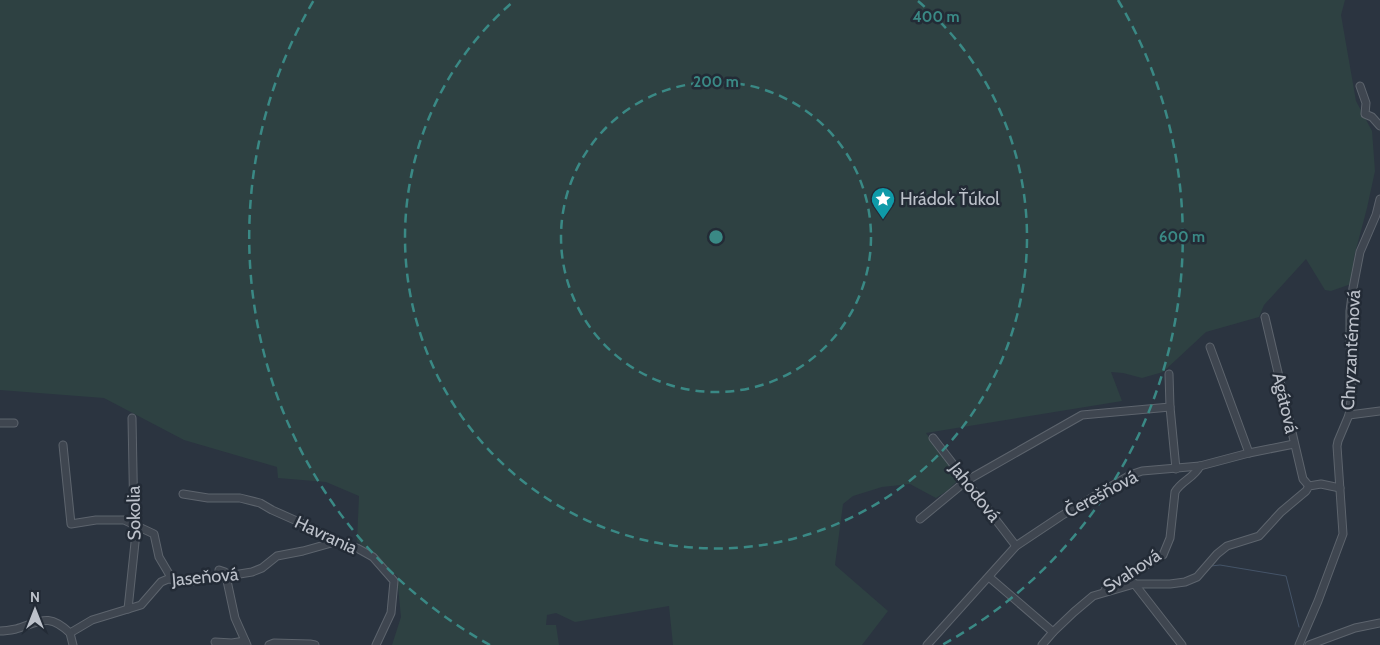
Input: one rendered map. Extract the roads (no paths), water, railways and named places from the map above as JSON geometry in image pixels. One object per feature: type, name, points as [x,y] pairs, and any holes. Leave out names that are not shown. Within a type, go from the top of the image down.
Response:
[{"type":"street","points":[[1360,86],[1366,104],[1365,114],[1372,117],[1380,126]]},
{"type":"street","name":"Chryzantémová","points":[[1299,645],[1343,534],[1337,446],[1349,415],[1352,393],[1350,311],[1360,252],[1376,215],[1380,199]]},
{"type":"street","name":"Agátová","points":[[1265,317],[1303,479],[1310,486]]},
{"type":"street","points":[[1210,346],[1249,453]]},
{"type":"street","points":[[1169,374],[1176,469]]},
{"type":"street","points":[[920,520],[966,481],[1082,415],[1170,407]]},
{"type":"street","points":[[1349,415],[1380,410]]},
{"type":"street","name":"Sokolia","points":[[128,609],[136,533],[134,525],[132,418]]},
{"type":"street","points":[[0,422],[14,423]]},
{"type":"street","name":"Jahodová","points":[[933,438],[1016,546]]},
{"type":"street","name":"Čerešňová","points":[[927,645],[1016,546],[1061,516],[1130,475],[1142,471],[1200,466],[1294,444]]},
{"type":"street","points":[[63,445],[72,524],[96,520],[124,520],[154,534],[159,556],[172,578]]},
{"type":"street","name":"Svahová","points":[[1093,596],[1163,555],[1170,538],[1175,492],[1178,487],[1190,479],[1200,466]]},
{"type":"street","points":[[1042,645],[1053,632],[1093,596],[1134,584],[1170,584],[1185,582],[1197,577],[1217,554],[1227,546],[1259,536],[1281,512],[1313,484],[1340,488]]},
{"type":"street","name":"Havrania","points":[[183,494],[208,498],[240,498],[260,504],[308,526],[335,542],[357,548],[373,557],[394,581],[391,613],[376,645]]},
{"type":"street","name":"Jaseňová","points":[[70,633],[92,620],[141,605],[161,582],[168,579],[196,581],[252,572],[262,568],[277,556],[335,542]]},
{"type":"street","points":[[215,642],[246,643],[234,618],[225,572],[219,570]]},
{"type":"street","points":[[1128,576],[1182,645]]},
{"type":"street","points":[[989,577],[1053,632]]},
{"type":"street","points":[[0,631],[14,629],[38,621],[57,623],[70,633],[73,645]]},
{"type":"street","points":[[1305,630],[1314,644],[1355,628],[1380,623]]},
{"type":"street","points":[[269,645],[315,645]]},
{"type":"waterway","points":[[1211,566],[1220,565],[1286,576],[1299,627]]},
{"type":"place","name":"Hrádok Ťúkol","points":[[883,220]]}]
